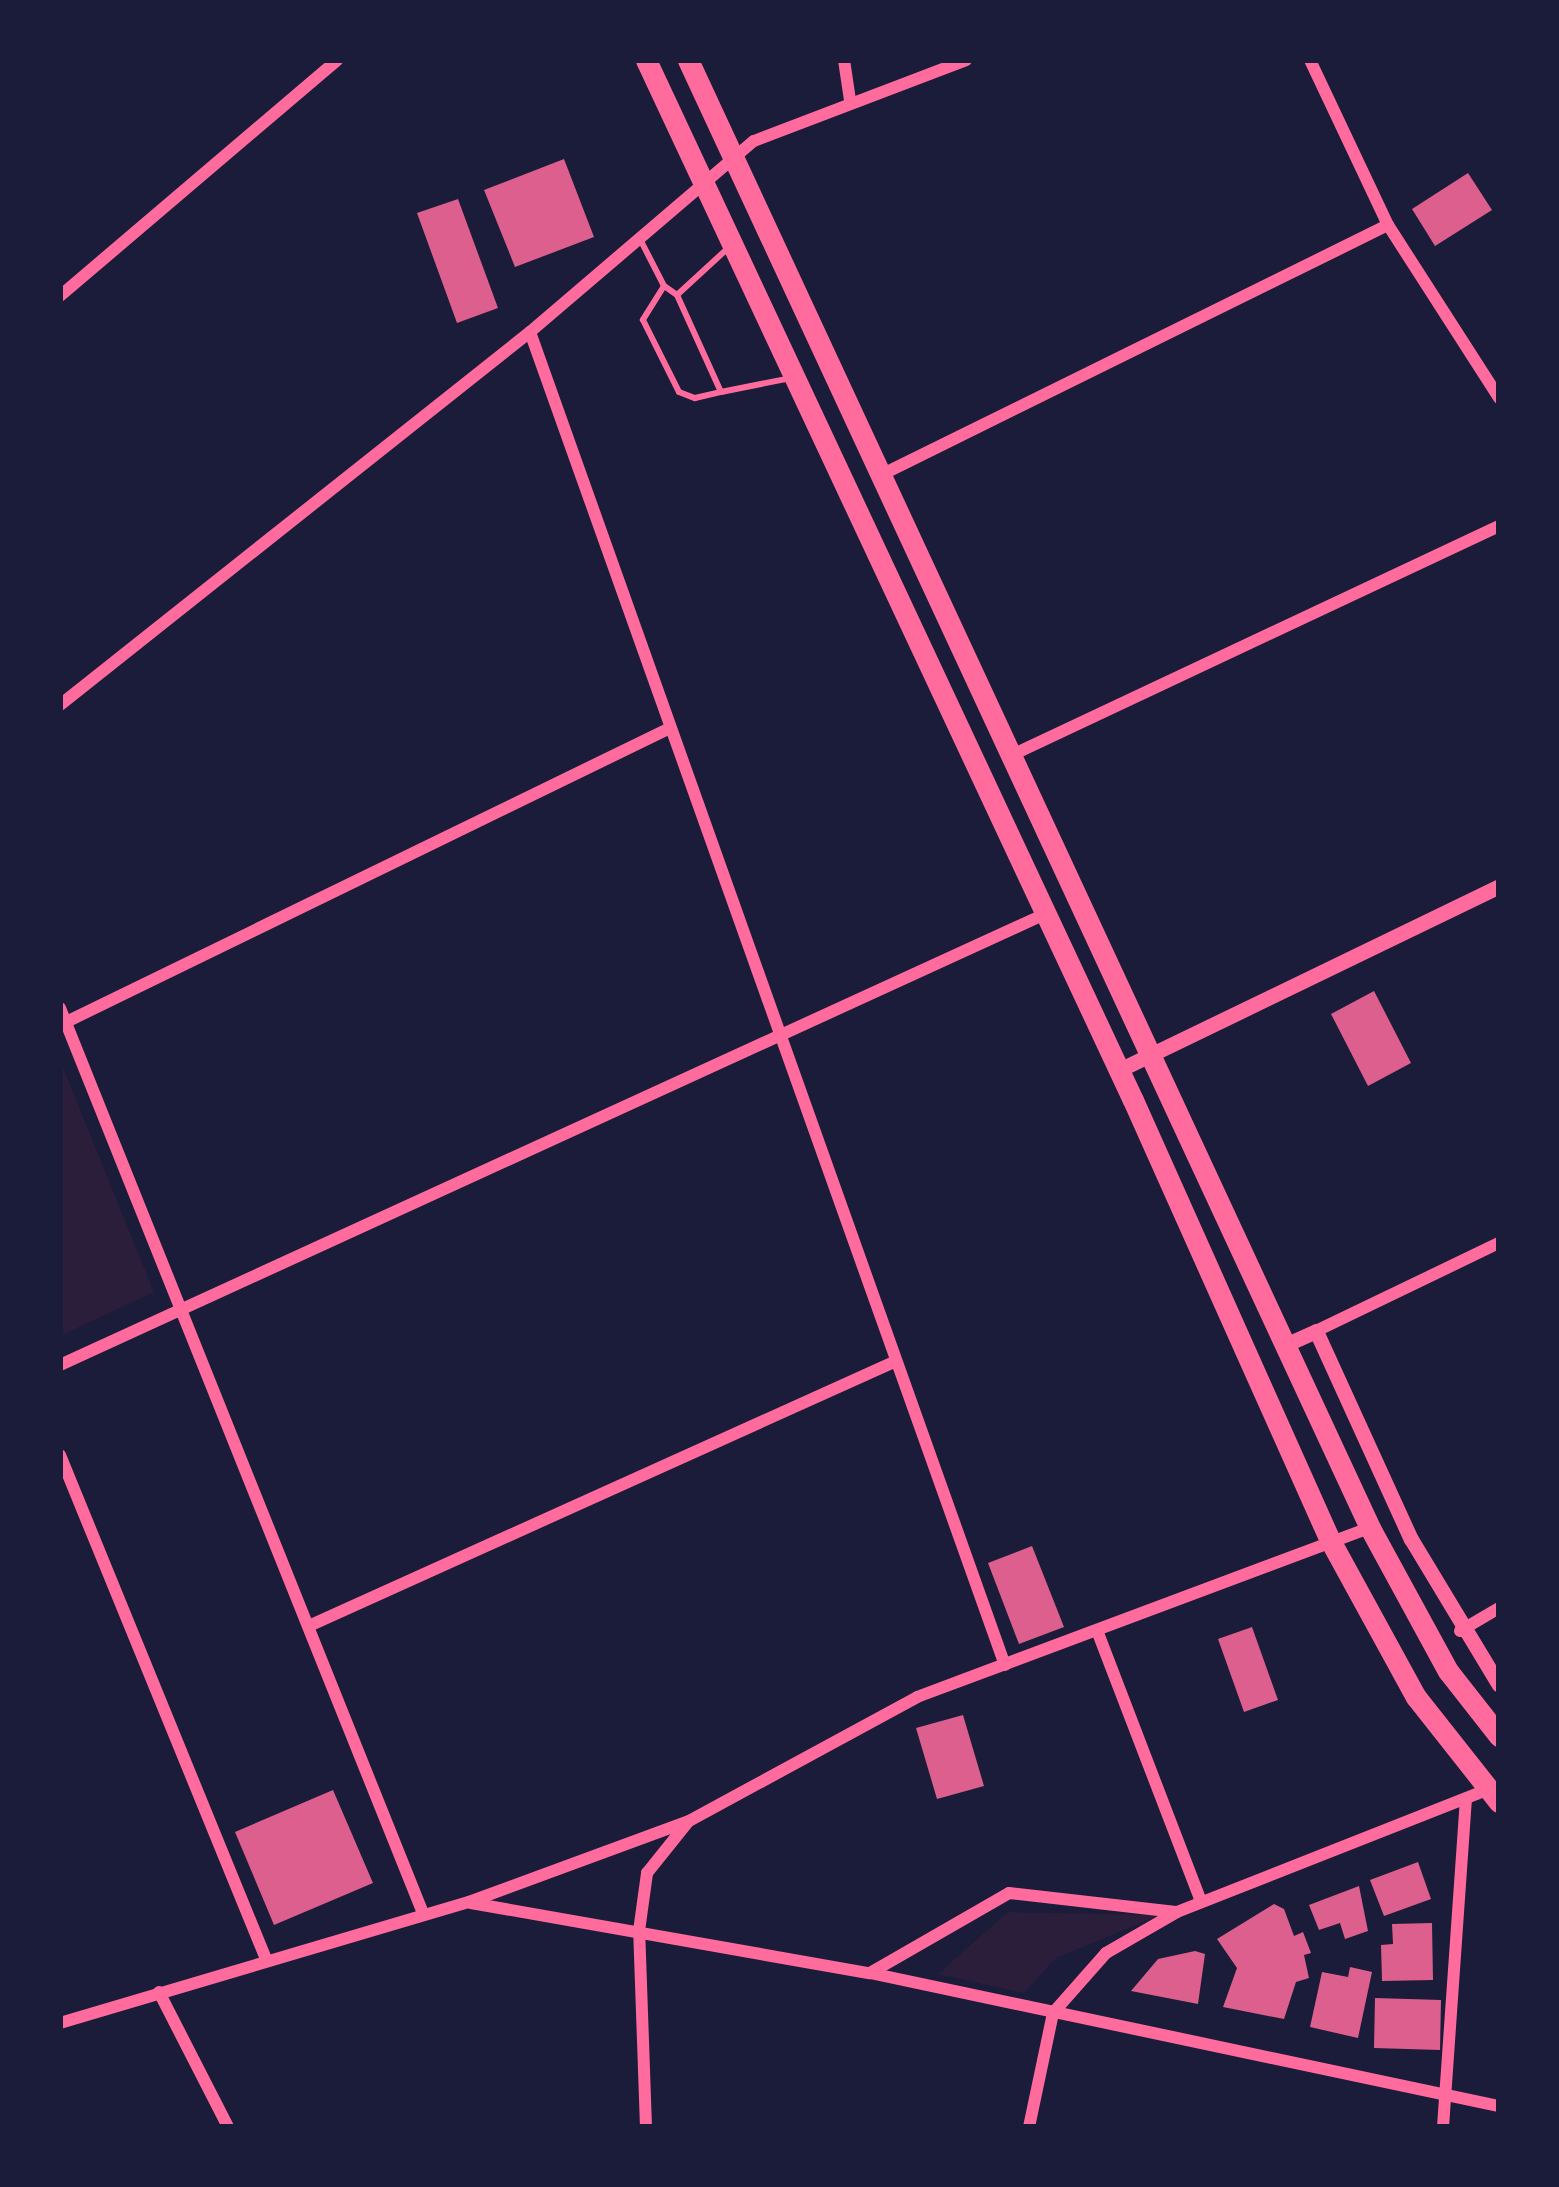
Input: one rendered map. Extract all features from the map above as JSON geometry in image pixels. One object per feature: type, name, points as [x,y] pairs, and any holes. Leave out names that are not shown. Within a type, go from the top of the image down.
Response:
[{"type":"main road","points":[[646,60],[1119,1070],[1331,1542],[1416,1697],[1493,1796]]},
{"type":"main road","points":[[688,60],[1370,1528],[1448,1671],[1499,1736]]},
{"type":"street","points":[[60,296],[337,60]]},
{"type":"street","points":[[844,60],[850,100]]},
{"type":"street","points":[[60,705],[530,332],[769,132],[966,60]]},
{"type":"street","points":[[1310,60],[1388,225],[1499,398]]},
{"type":"street","points":[[883,474],[1388,225]]},
{"type":"street","points":[[530,332],[776,1039],[1004,1665]]},
{"type":"street","points":[[1014,754],[1499,526]]},
{"type":"street","points":[[422,1911],[311,1625],[62,1018],[668,729]]},
{"type":"street","points":[[1119,1070],[1499,886]]},
{"type":"street","points":[[60,1365],[179,1305],[1046,914]]},
{"type":"street","points":[[1286,1344],[1499,1243]]},
{"type":"street","points":[[1316,1331],[1460,1631],[1499,1684]]},
{"type":"street","points":[[311,1625],[896,1361]]},
{"type":"street","points":[[60,1455],[266,1959]]},
{"type":"street","points":[[60,2023],[360,1929],[469,1902],[689,1821],[917,1697],[1098,1634],[1370,1528]]},
{"type":"street","points":[[1460,1631],[1499,1608]]},
{"type":"street","points":[[1098,1634],[1201,1902]]},
{"type":"street","points":[[1029,2127],[1052,2013],[1106,1953],[1201,1902],[1466,1801],[1493,1796]]},
{"type":"street","points":[[1443,2127],[1466,1801]]},
{"type":"street","points":[[646,2127],[639,1931],[647,1873],[689,1821]]},
{"type":"street","points":[[870,1973],[1009,1893],[1177,1912]]},
{"type":"street","points":[[469,1902],[870,1973],[1499,2106]]},
{"type":"street","points":[[159,1992],[228,2127]]},
{"type":"lane","points":[[640,239],[664,286],[676,295],[721,392]]},
{"type":"lane","points":[[676,295],[731,245]]},
{"type":"lane","points":[[664,286],[643,320],[672,384],[687,397],[793,378]]},
{"type":"shaded area","points":[[60,1060],[154,1292],[60,1336]]},
{"type":"shaded area","points":[[1008,1912],[1160,1915],[1056,1958],[1024,1993],[938,1974]]},
{"type":"building","points":[[564,159],[594,237],[515,267],[484,190]]},
{"type":"building","points":[[1468,173],[1492,210],[1435,246],[1412,209]]},
{"type":"building","points":[[458,199],[498,308],[457,323],[417,213]]},
{"type":"building","points":[[1374,991],[1411,1063],[1368,1086],[1331,1014]]},
{"type":"building","points":[[1032,1546],[1064,1627],[1019,1644],[988,1563]]},
{"type":"building","points":[[1252,1627],[1278,1700],[1244,1712],[1218,1639]]},
{"type":"building","points":[[963,1715],[984,1786],[937,1799],[916,1728]]},
{"type":"building","points":[[333,1790],[373,1883],[274,1925],[235,1832]]},
{"type":"building","points":[[1418,1862],[1431,1899],[1384,1916],[1370,1880]]},
{"type":"building","points":[[1359,1886],[1368,1931],[1345,1939],[1340,1923],[1319,1930],[1309,1905]]},
{"type":"building","points":[[1274,1904],[1284,1909],[1294,1936],[1303,1932],[1311,1953],[1304,1955],[1309,1978],[1296,1982],[1284,2019],[1223,2007],[1237,1968],[1217,1939]]},
{"type":"building","points":[[1432,1923],[1433,1980],[1382,1981],[1381,1945],[1393,1944],[1392,1924]]},
{"type":"building","points":[[1195,1951],[1205,1954],[1198,2004],[1131,1991],[1158,1959]]},
{"type":"building","points":[[1350,1967],[1372,1972],[1358,2038],[1310,2027],[1322,1972],[1348,1977]]},
{"type":"building","points":[[1375,1998],[1441,2000],[1440,2050],[1374,2048]]}]
